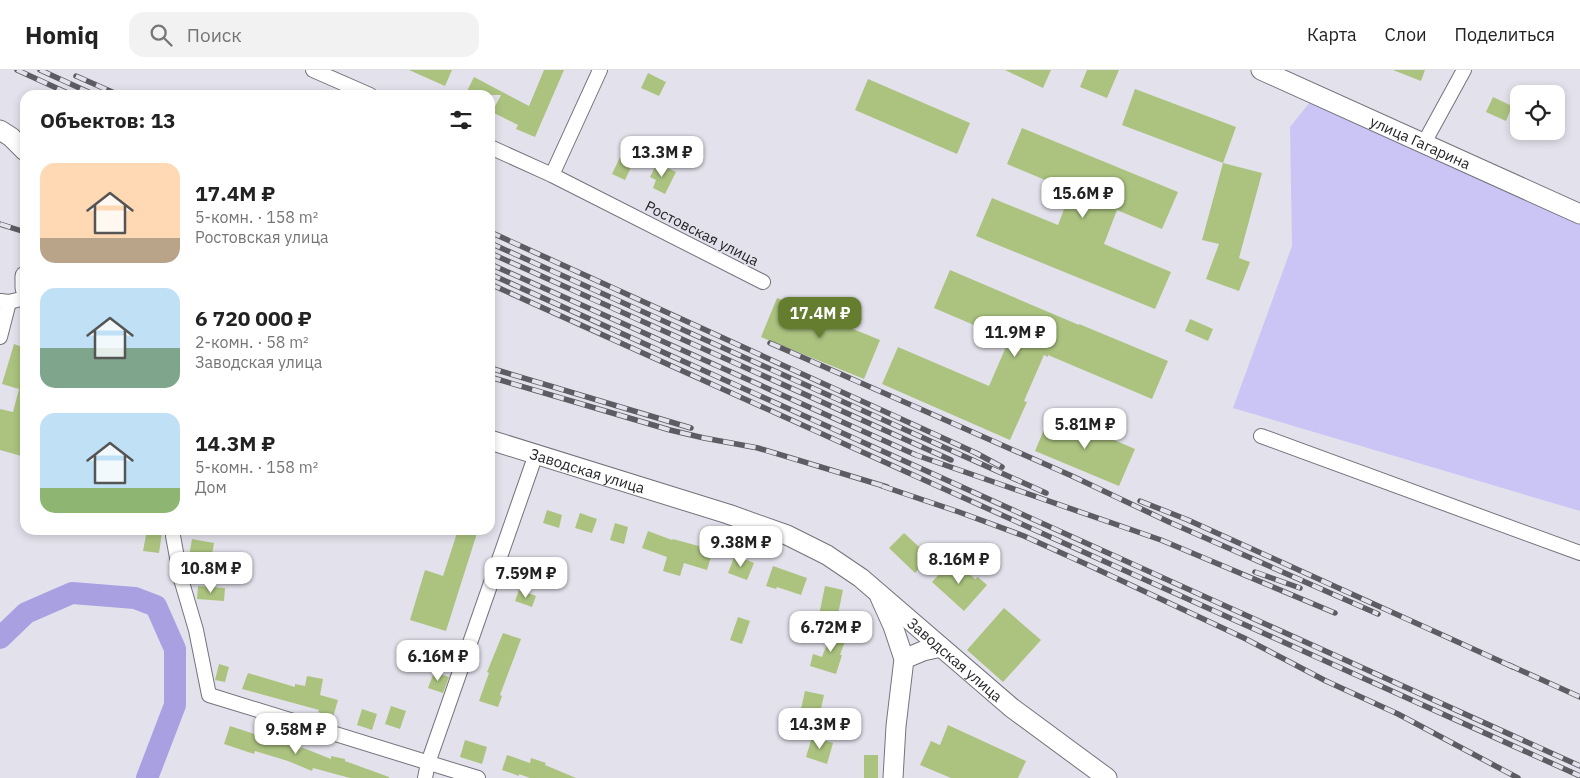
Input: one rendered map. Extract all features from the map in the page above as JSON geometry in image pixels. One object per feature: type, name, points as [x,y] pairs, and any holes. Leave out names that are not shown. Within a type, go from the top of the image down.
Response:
[{"type":"main road","name":"улица Гагарина","points":[[1261,70],[1580,214]]},
{"type":"main road","points":[[0,130],[20,146]]},
{"type":"main road","name":"Заводская улица","points":[[495,442],[728,514],[787,536],[827,555],[861,578],[1012,708],[1107,778]]},
{"type":"main road","points":[[877,592],[887,610],[904,659],[896,726],[894,778]]},
{"type":"main road","points":[[904,659],[923,651],[941,647]]},
{"type":"street","points":[[313,70],[345,76],[363,90]]},
{"type":"street","points":[[552,175],[600,70]]},
{"type":"street","points":[[1424,142],[1464,70]]},
{"type":"street","name":"Ростовская улица","points":[[495,149],[552,175],[763,282]]},
{"type":"street","points":[[0,337],[5,302],[20,299]]},
{"type":"street","points":[[1261,436],[1580,553]]},
{"type":"street","points":[[425,778],[428,763],[536,454]]},
{"type":"street","points":[[173,535],[181,579],[196,630],[209,695],[478,778]]},
{"type":"shaded area","points":[[1322,87],[1580,203],[1580,511],[1233,408],[1292,246],[1290,127]]},
{"type":"building","points":[[409,70],[452,70],[445,86]]},
{"type":"building","points":[[544,70],[564,70],[535,137],[516,129],[518,125],[495,114],[495,106],[501,95],[495,95],[495,90],[468,90],[474,77],[529,106]]},
{"type":"building","points":[[1005,70],[1051,70],[1043,88]]},
{"type":"building","points":[[1087,70],[1119,70],[1107,98],[1080,87]]},
{"type":"building","points":[[1393,70],[1425,70],[1421,81]]},
{"type":"building","points":[[648,73],[666,82],[659,96],[641,88]]},
{"type":"building","points":[[868,79],[970,123],[957,154],[855,110]]},
{"type":"building","points":[[1135,89],[1236,127],[1223,163],[1122,125]]},
{"type":"building","points":[[1493,97],[1510,105],[1506,121],[1486,112]]},
{"type":"building","points":[[1022,128],[1178,192],[1162,229],[1117,210],[1104,244],[1171,272],[1155,309],[976,236],[992,198],[1058,225],[1071,191],[1007,164]]},
{"type":"building","points":[[622,153],[635,159],[625,180],[612,174]]},
{"type":"building","points":[[657,163],[676,172],[665,194],[653,188],[656,180],[650,177]]},
{"type":"building","points":[[1223,163],[1262,173],[1239,258],[1250,262],[1239,291],[1206,279],[1219,244],[1202,240]]},
{"type":"building","points":[[950,270],[1168,361],[1152,399],[1048,355],[1048,357],[1044,355],[1024,401],[1027,402],[1010,440],[882,384],[898,347],[989,386],[1009,340],[934,308]]},
{"type":"building","points":[[777,298],[880,340],[864,379],[761,337]]},
{"type":"building","points":[[1190,319],[1213,329],[1208,341],[1185,331]]},
{"type":"building","points":[[14,344],[20,346],[20,456],[0,450],[0,409],[13,412],[19,389],[2,384]]},
{"type":"building","points":[[1051,413],[1135,449],[1119,486],[1035,451]]},
{"type":"building","points":[[547,510],[562,515],[559,528],[543,523]]},
{"type":"building","points":[[580,513],[597,519],[592,533],[575,528]]},
{"type":"building","points":[[615,523],[628,527],[624,544],[610,540]]},
{"type":"building","points":[[648,531],[672,540],[713,550],[707,570],[684,563],[680,576],[663,571],[667,557],[642,548]]},
{"type":"building","points":[[904,533],[930,557],[915,573],[889,548]]},
{"type":"building","points":[[146,535],[162,535],[159,553],[143,551]]},
{"type":"building","points":[[456,535],[476,535],[446,631],[410,620],[425,570],[443,576]]},
{"type":"building","points":[[192,539],[214,543],[211,560],[189,556]]},
{"type":"building","points":[[735,555],[754,563],[747,580],[728,573]]},
{"type":"building","points":[[532,557],[553,564],[548,578],[528,571]]},
{"type":"building","points":[[953,559],[975,579],[978,577],[987,585],[964,611],[932,582]]},
{"type":"building","points":[[773,566],[807,578],[801,595],[777,587],[776,589],[766,586]]},
{"type":"building","points":[[198,586],[225,588],[224,601],[197,599]]},
{"type":"building","points":[[825,586],[843,590],[836,624],[818,620]]},
{"type":"building","points":[[519,590],[536,596],[532,607],[515,601]]},
{"type":"building","points":[[1004,608],[1041,640],[1003,682],[967,650]]},
{"type":"building","points":[[738,617],[750,621],[742,644],[730,640]]},
{"type":"building","points":[[833,628],[848,633],[836,674],[810,666],[813,654],[822,657]]},
{"type":"building","points":[[503,633],[521,639],[500,695],[502,696],[498,707],[479,701],[489,673],[487,672]]},
{"type":"building","points":[[219,664],[229,667],[225,682],[215,680]]},
{"type":"building","points":[[434,672],[449,677],[443,693],[428,688]]},
{"type":"building","points":[[248,673],[295,687],[295,684],[305,686],[307,676],[323,679],[320,695],[338,700],[333,717],[318,712],[319,710],[242,689]]},
{"type":"building","points":[[805,691],[824,695],[818,723],[799,718]]},
{"type":"building","points":[[391,706],[406,711],[400,729],[385,724]]},
{"type":"building","points":[[362,709],[377,714],[372,730],[357,725]]},
{"type":"building","points":[[948,725],[1026,761],[1018,778],[951,778],[920,765],[931,741],[940,745]]},
{"type":"building","points":[[230,726],[301,749],[301,747],[331,759],[331,756],[345,759],[345,761],[389,778],[350,778],[313,768],[312,771],[255,751],[254,754],[224,744]]},
{"type":"building","points":[[812,737],[833,743],[827,764],[806,757]]},
{"type":"building","points":[[465,740],[487,747],[482,764],[460,757]]},
{"type":"building","points":[[507,755],[530,763],[531,758],[546,763],[545,765],[576,778],[530,778],[519,774],[519,776],[502,770]]},
{"type":"building","points":[[864,755],[878,755],[878,778],[864,778]]},
{"type":"waterway","points":[[0,638],[26,613],[72,593],[135,598],[156,606],[175,649],[175,705],[147,778]]},
{"type":"railway","points":[[17,70],[61,90]]},
{"type":"railway","points":[[40,70],[84,90]]},
{"type":"railway","points":[[76,76],[108,90]]},
{"type":"railway","points":[[0,224],[20,230]]},
{"type":"railway","points":[[495,234],[976,453],[1002,467]]},
{"type":"railway","points":[[495,245],[1046,493]]},
{"type":"railway","points":[[495,255],[951,460]]},
{"type":"railway","points":[[495,266],[916,455],[1161,540],[1335,613]]},
{"type":"railway","points":[[495,276],[1580,766]]},
{"type":"railway","points":[[495,286],[1580,776]]},
{"type":"railway","points":[[770,343],[1378,614]]},
{"type":"railway","points":[[495,369],[691,428]]},
{"type":"railway","points":[[495,378],[670,430],[758,448],[887,487]]},
{"type":"railway","points":[[882,486],[1024,536],[1088,565],[1244,638],[1326,681],[1398,714],[1518,778]]},
{"type":"railway","points":[[1140,501],[1188,520],[1513,667]]},
{"type":"railway","points":[[1255,572],[1300,588]]},
{"type":"railway","points":[[1509,665],[1580,697]]}]
